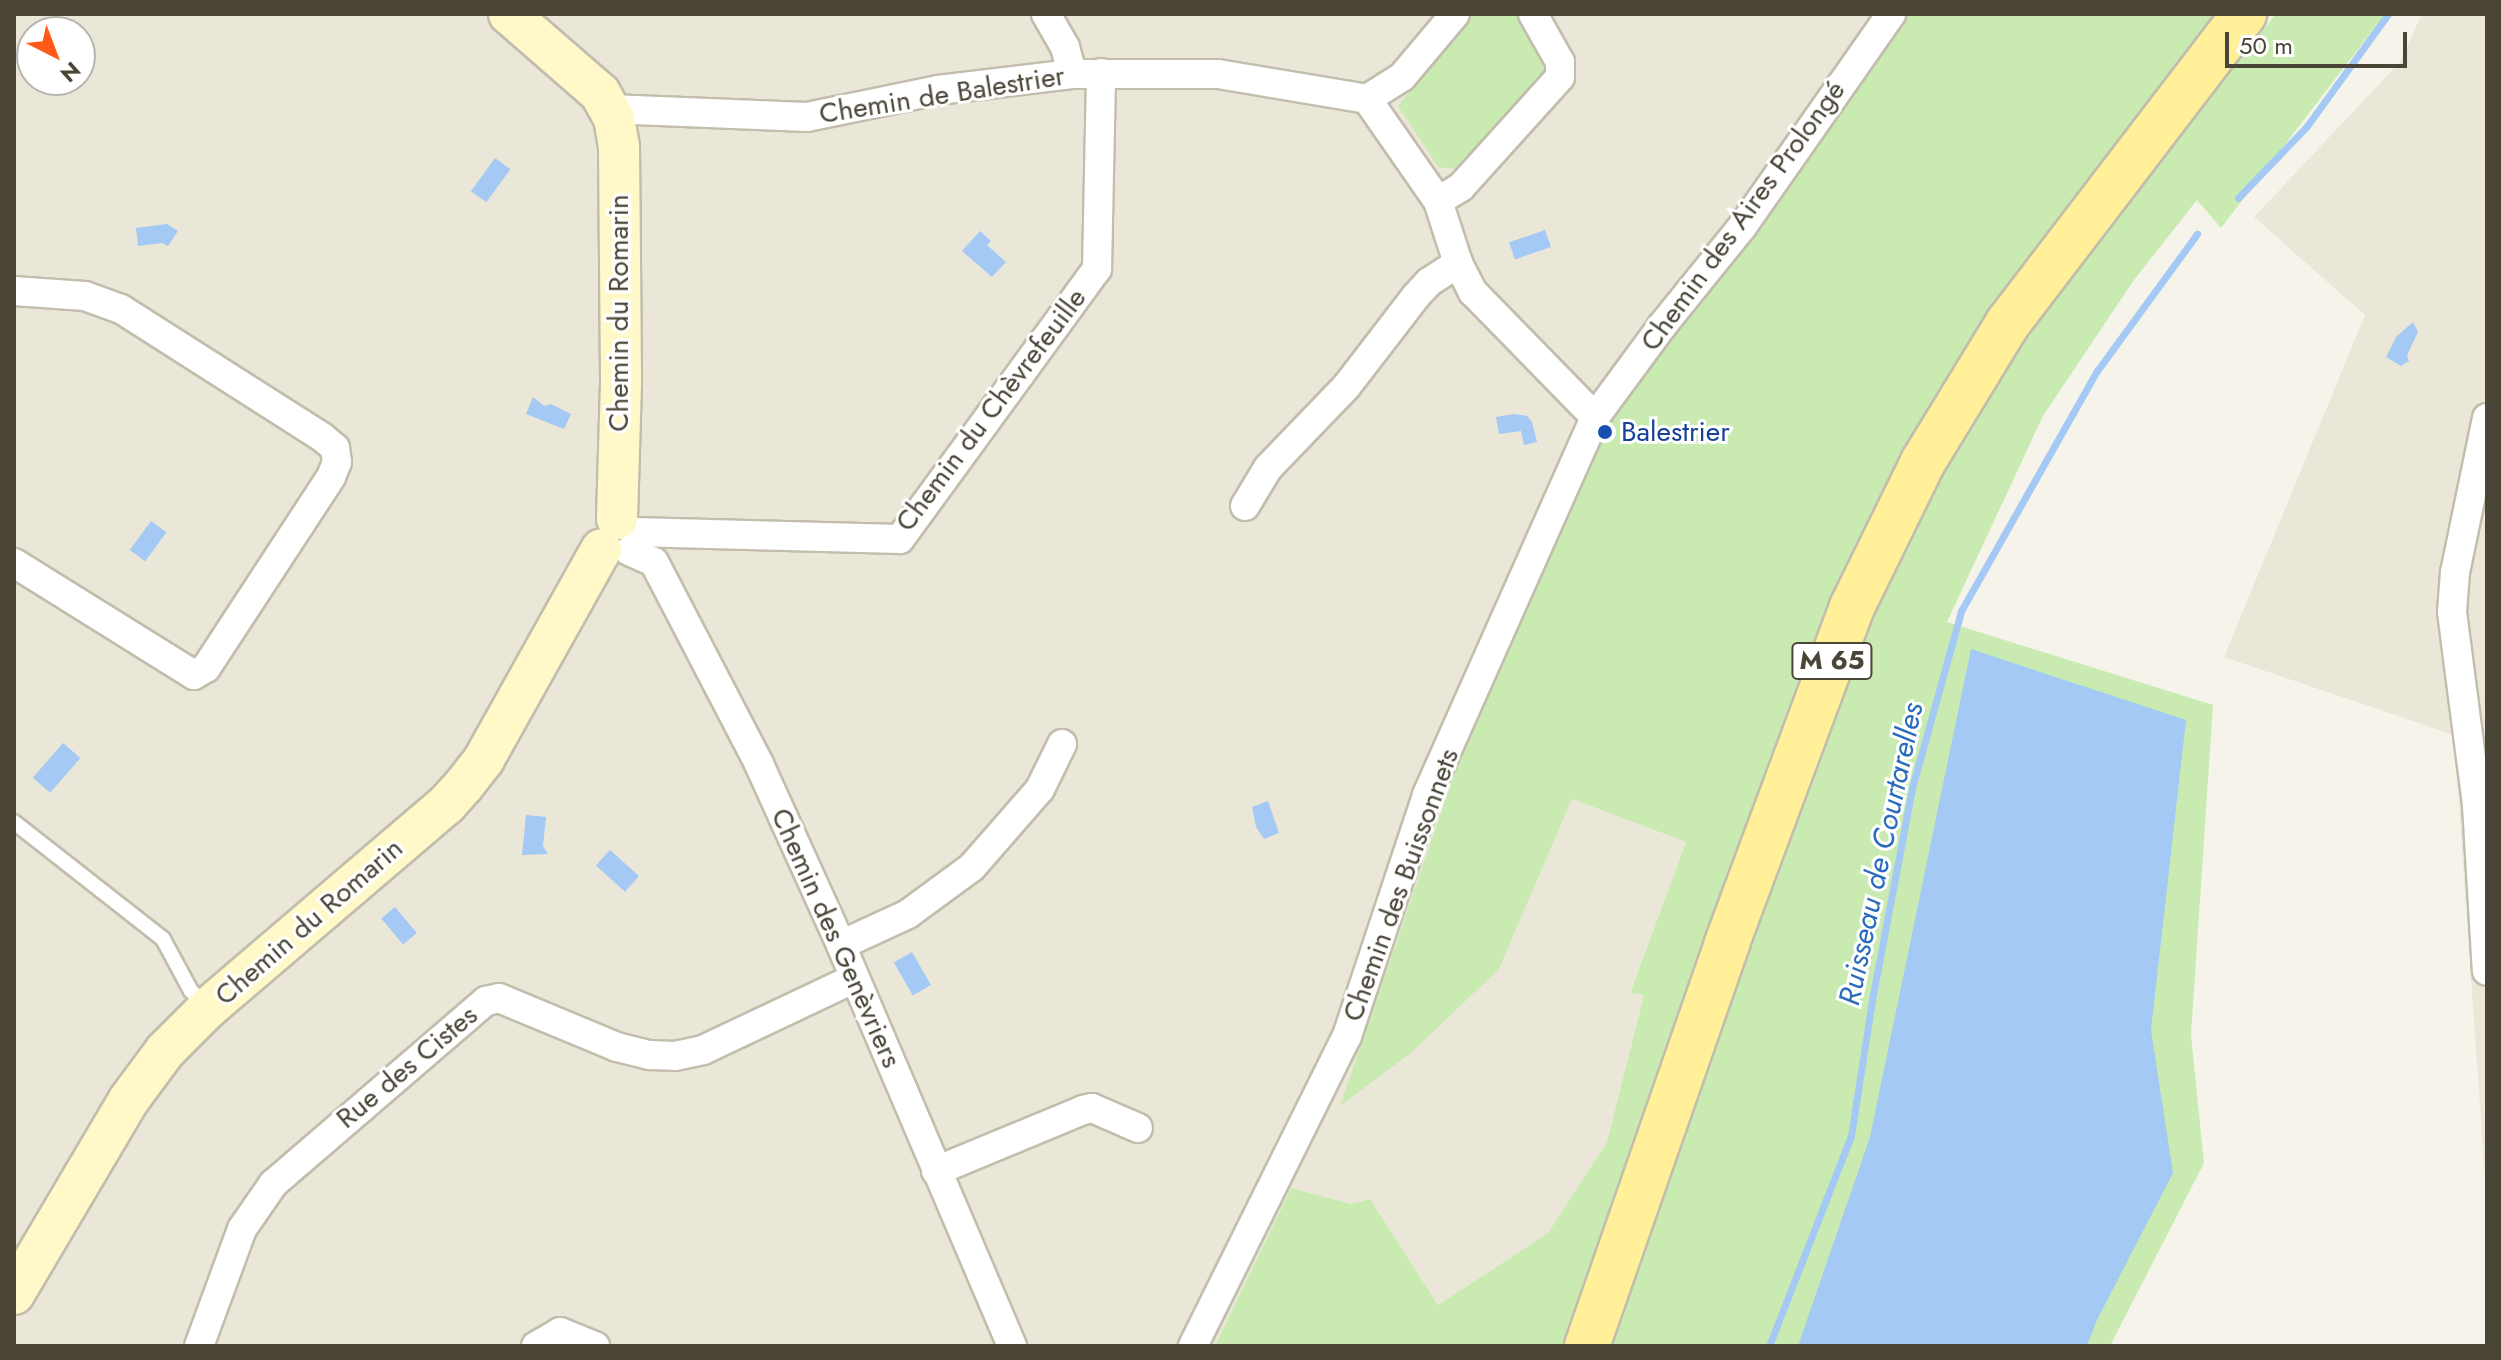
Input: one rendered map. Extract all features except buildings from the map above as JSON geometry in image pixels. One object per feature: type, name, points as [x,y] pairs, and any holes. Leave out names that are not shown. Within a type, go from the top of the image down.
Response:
[{"type":"main road","name":"M 65","points":[[1587,1346],[1727,943],[1852,607],[1916,475],[2008,323],[2244,14]]},
{"type":"street","points":[[509,14],[591,84],[610,109]]},
{"type":"street","points":[[1046,14],[1065,47],[1072,74]]},
{"type":"street","points":[[1455,14],[1402,77],[1367,99],[1438,201],[1458,263],[1473,292],[1595,417]]},
{"type":"street","points":[[1438,201],[1461,187],[1560,77],[1560,62],[1533,14]]},
{"type":"street","name":"Chemin des Aires Prolongé","points":[[1595,417],[1662,326],[1742,227],[1891,14]]},
{"type":"street","name":"Chemin de Balestrier","points":[[610,109],[807,117],[938,90],[1101,73],[1218,74],[1367,99]]},
{"type":"street","name":"Chemin du Chèvrefeuille","points":[[627,543],[683,532],[900,539],[1097,269],[1101,73]]},
{"type":"street","name":"Chemin du Romarin","points":[[14,1294],[128,1101],[165,1051],[208,1008],[446,805],[491,747],[627,543],[619,147],[610,109]]},
{"type":"street","points":[[1245,506],[1268,468],[1346,387],[1416,296],[1429,282],[1458,263]]},
{"type":"street","points":[[14,291],[85,296],[121,309],[322,437],[335,448],[337,462],[331,477],[206,668],[194,675],[14,563]]},
{"type":"street","name":"Chemin des Buissonnets","points":[[1193,1346],[1347,1036],[1427,795],[1595,417]]},
{"type":"street","points":[[2487,418],[2455,572],[2452,612],[2477,805],[2487,971]]},
{"type":"street","name":"Chemin des Genèvriers","points":[[627,543],[759,764],[841,945],[1012,1346]]},
{"type":"street","points":[[841,945],[908,914],[972,867],[1040,789],[1062,744]]},
{"type":"street","name":"Rue des Cistes","points":[[199,1346],[242,1229],[273,1184],[486,1001],[499,998],[617,1047],[650,1055],[675,1056],[703,1050],[855,978]]},
{"type":"street","points":[[936,1171],[1092,1108],[1138,1128]]},
{"type":"street","points":[[536,1346],[560,1332],[595,1346]]},
{"type":"lane","points":[[14,822],[163,939],[191,991],[208,1008]]},
{"type":"shaded area","points":[[14,14],[1900,14],[1499,969],[1572,799],[1686,842],[1630,992],[1644,995],[1607,1142],[1548,1233],[1438,1305],[1370,1199],[1351,1204],[1291,1188],[1215,1346],[14,1346]]},
{"type":"shaded area","points":[[2422,14],[2487,14],[2487,1346],[2486,1192],[2454,735],[2224,657],[2365,315],[2254,217],[2400,62]]},
{"type":"green space","points":[[1473,14],[1521,14],[1548,60],[1545,75],[1457,169],[1438,167],[1398,106]]},
{"type":"green space","points":[[1900,14],[2219,14],[1998,302],[1909,450],[1571,1346],[1215,1346],[1291,1188],[1351,1204],[1370,1199],[1438,1305],[1548,1233],[1607,1142],[1644,995],[1630,993],[1686,842],[1572,799],[1499,969],[1412,1052],[1340,1106],[1458,763],[1611,413]]},
{"type":"green space","points":[[2276,14],[2385,14],[2221,228],[2197,200],[2134,280],[2043,416],[1947,622],[2213,705],[2191,1035],[2204,1163],[2110,1346],[1606,1346],[1748,943],[1871,612],[1940,469],[2025,330]]},
{"type":"water","points":[[495,158],[510,169],[486,202],[471,191]]},
{"type":"water","points":[[167,224],[178,231],[168,246],[162,243],[138,246],[136,228]]},
{"type":"water","points":[[1545,230],[1551,247],[1515,259],[1509,242]]},
{"type":"water","points":[[980,231],[991,241],[987,245],[1006,262],[992,277],[962,251]]},
{"type":"water","points":[[2413,322],[2418,332],[2407,355],[2409,361],[2401,366],[2386,357],[2396,337]]},
{"type":"water","points":[[533,397],[544,406],[551,404],[571,414],[564,429],[526,414]]},
{"type":"water","points":[[1514,414],[1527,416],[1532,422],[1537,442],[1524,445],[1521,431],[1499,434],[1496,417]]},
{"type":"water","points":[[151,521],[166,532],[145,561],[130,550]]},
{"type":"water","points":[[1971,649],[2186,720],[2151,1030],[2173,1173],[2097,1320],[2087,1346],[1798,1346],[1870,1137]]},
{"type":"water","points":[[63,743],[80,758],[50,793],[33,778]]},
{"type":"water","points":[[1268,801],[1279,833],[1264,839],[1256,827],[1252,807]]},
{"type":"water","points":[[526,815],[546,817],[543,846],[548,854],[522,855]]},
{"type":"water","points":[[610,850],[639,876],[625,892],[596,866]]},
{"type":"water","points":[[395,907],[417,933],[403,945],[381,919]]},
{"type":"water","points":[[912,952],[931,985],[913,995],[894,962]]},
{"type":"waterway","name":"Ruisseau de Courtarelles","points":[[2238,198],[2307,126],[2388,14]]},
{"type":"waterway","name":"Ruisseau de Courtarelles","points":[[1769,1346],[1851,1136],[1872,1000],[1912,788],[1961,611],[2097,371],[2197,234]]},
{"type":"place","name":"Balestrier","points":[[1605,432]]}]
